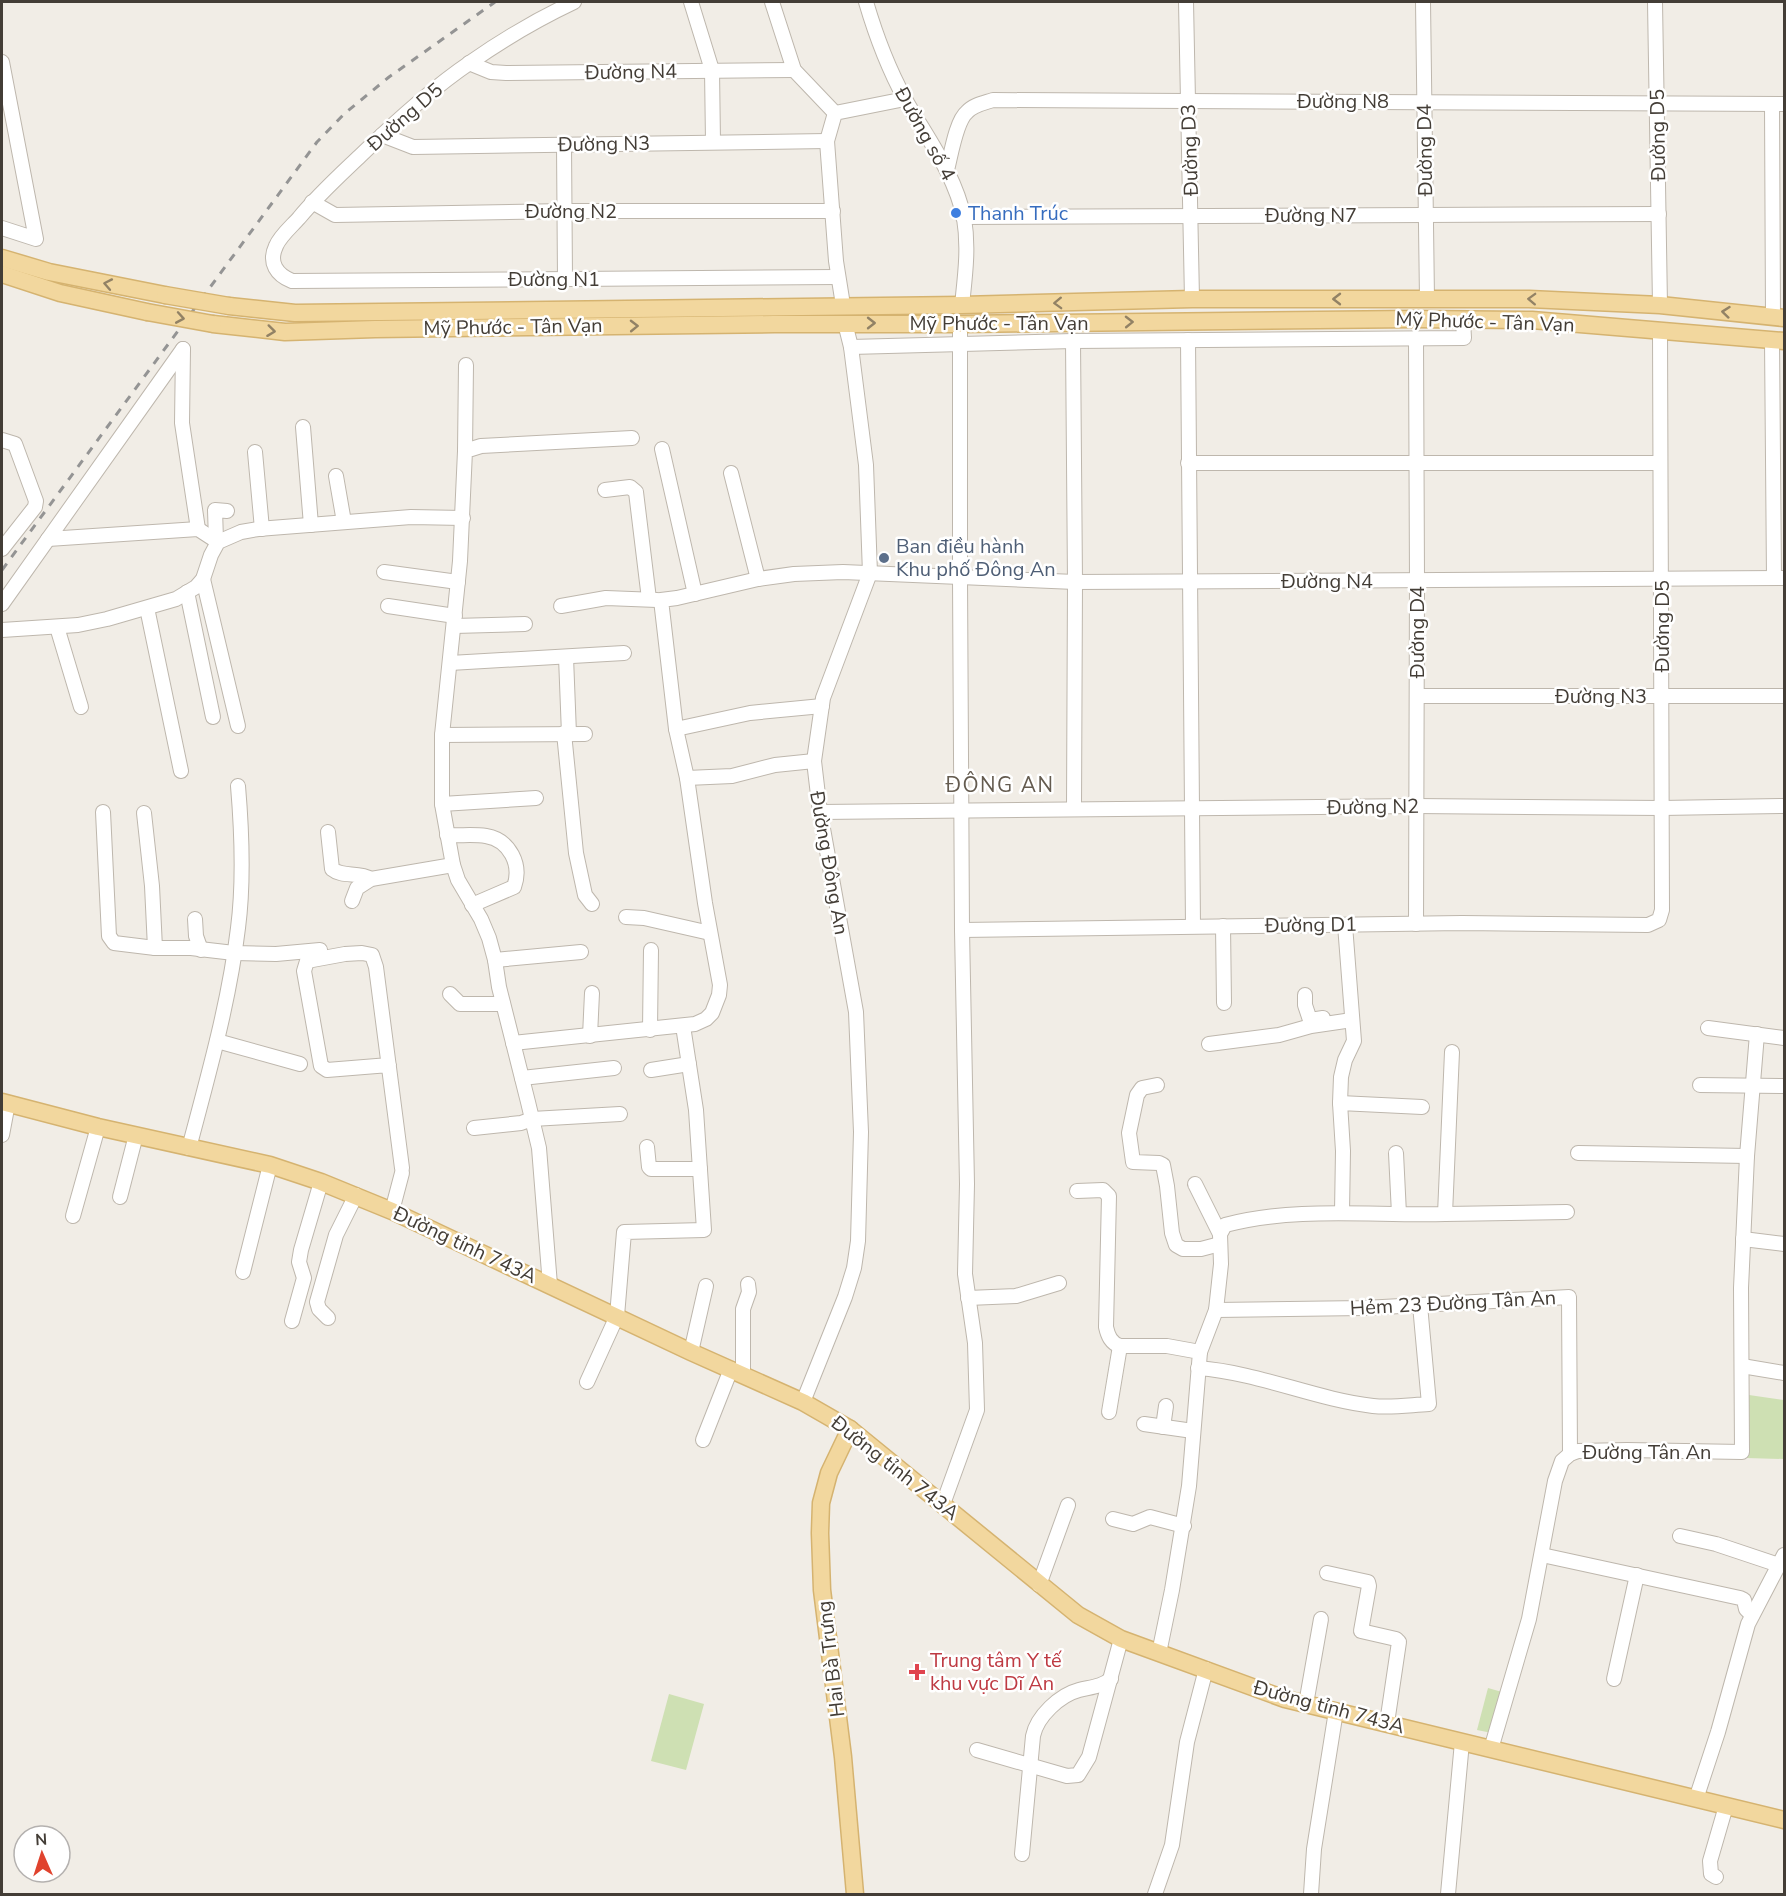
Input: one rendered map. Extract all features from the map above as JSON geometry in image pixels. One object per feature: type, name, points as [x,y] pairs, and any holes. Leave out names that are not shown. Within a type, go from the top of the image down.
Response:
[{"type":"main road","name":"Mỹ Phước - Tân Vạn","points":[[2,258],[49,272],[165,295],[229,306],[295,313],[376,310],[629,310],[962,305],[1192,299],[1529,299],[1660,305],[1779,317]]},
{"type":"main road","name":"Mỹ Phước - Tân Vạn","points":[[2,274],[60,293],[147,312],[213,324],[285,332],[845,323],[1532,320],[1778,341]]},
{"type":"main road","points":[[960,324],[962,305]]},
{"type":"main road","name":"Đường tỉnh 743A","points":[[5,1103],[98,1127],[270,1165],[356,1195],[803,1402],[850,1429],[1078,1615],[1121,1639],[1269,1694],[1785,1820]]},
{"type":"main road","name":"Hai Bà Trưng","points":[[850,1429],[829,1473],[821,1503],[820,1533],[822,1590],[843,1757],[855,1894]]},
{"type":"street","name":"Đường D5","points":[[274,268],[276,245],[312,202],[414,105],[469,63],[507,38],[574,2]]},
{"type":"street","points":[[691,2],[712,70],[713,142]]},
{"type":"street","points":[[772,2],[794,70],[836,113]]},
{"type":"street","name":"Đường số 4","points":[[866,2],[879,44],[905,99],[947,170],[963,217],[967,261],[962,305]]},
{"type":"street","name":"Đường D3","points":[[1186,2],[1192,299]]},
{"type":"street","name":"Đường D4","points":[[1423,2],[1427,299]]},
{"type":"street","name":"Đường D5","points":[[1655,2],[1660,305]]},
{"type":"street","points":[[2,62],[36,239],[2,228]]},
{"type":"street","name":"Đường N4","points":[[469,63],[491,72],[506,74],[794,70]]},
{"type":"street","points":[[836,113],[905,99]]},
{"type":"street","name":"Đường N8","points":[[947,170],[959,125],[965,112],[993,100],[1778,104]]},
{"type":"street","points":[[1778,104],[1779,317]]},
{"type":"street","points":[[836,113],[828,141],[838,277],[843,305]]},
{"type":"street","name":"Đường N3","points":[[382,135],[413,147],[828,141]]},
{"type":"street","points":[[564,144],[565,279]]},
{"type":"street","name":"Đường N2","points":[[312,202],[335,215],[564,211],[833,211]]},
{"type":"street","name":"Đường N7","points":[[963,217],[1659,214]]},
{"type":"street","name":"Đường N1","points":[[274,268],[282,277],[292,281],[838,277]]},
{"type":"street","points":[[851,347],[1073,341],[1464,338],[1464,320]]},
{"type":"street","name":"Đường Đông An","points":[[803,1402],[854,1268],[858,1241],[861,1132],[856,1012],[820,812],[814,761],[822,706],[870,573],[866,465],[851,347],[845,323]]},
{"type":"street","points":[[944,1504],[977,1410],[975,1343],[965,1266],[967,1184],[961,811],[960,324]]},
{"type":"street","name":"Đường D5","points":[[1659,920],[1662,910],[1660,330]]},
{"type":"street","name":"Đường D4","points":[[1416,339],[1416,924]]},
{"type":"street","points":[[1188,340],[1193,926]]},
{"type":"street","points":[[1073,341],[1074,808]]},
{"type":"street","points":[[1778,341],[1779,578]]},
{"type":"street","points":[[2,604],[183,349],[182,423],[198,529]]},
{"type":"street","points":[[466,365],[463,518],[442,735],[442,804],[453,865],[458,880],[489,938],[539,1148],[550,1285]]},
{"type":"street","points":[[303,427],[311,525]]},
{"type":"street","points":[[465,451],[482,446],[632,438]]},
{"type":"street","points":[[2,440],[15,444],[36,501],[34,507],[2,549]]},
{"type":"street","points":[[662,449],[694,594]]},
{"type":"street","points":[[255,452],[262,528]]},
{"type":"street","points":[[1188,463],[1660,464]]},
{"type":"street","points":[[731,473],[758,579]]},
{"type":"street","points":[[336,476],[344,522]]},
{"type":"street","points":[[513,1043],[694,1024],[706,1019],[712,1013],[719,995],[718,966],[710,933],[687,778],[676,729],[636,492],[630,487],[605,490]]},
{"type":"street","points":[[227,511],[215,510],[217,541],[203,579],[238,726]]},
{"type":"street","points":[[217,541],[240,532],[262,528],[411,517],[463,518]]},
{"type":"street","points":[[48,539],[198,529],[217,541]]},
{"type":"street","points":[[384,572],[458,582]]},
{"type":"street","name":"Đường N4","points":[[561,606],[606,598],[655,600],[694,594],[758,579],[794,574],[843,572],[1075,582],[1779,578]]},
{"type":"street","points":[[2,630],[57,627],[107,619],[176,599],[203,579]]},
{"type":"street","points":[[187,592],[213,717]]},
{"type":"street","points":[[387,606],[454,621],[525,624]]},
{"type":"street","points":[[147,608],[181,771]]},
{"type":"street","points":[[57,627],[81,706]]},
{"type":"street","points":[[450,663],[624,653]]},
{"type":"street","points":[[566,657],[567,734],[576,853],[585,895],[591,904]]},
{"type":"street","name":"Đường N3","points":[[1417,696],[1785,696]]},
{"type":"street","points":[[676,729],[750,713],[822,706]]},
{"type":"street","points":[[442,735],[585,734]]},
{"type":"street","points":[[687,778],[732,776],[775,765],[814,761]]},
{"type":"street","points":[[189,1148],[217,1041],[238,928],[242,836],[238,786]]},
{"type":"street","points":[[442,804],[536,798]]},
{"type":"street","name":"Đường N2","points":[[820,812],[1074,808],[1785,806]]},
{"type":"street","points":[[103,812],[109,936],[114,943],[234,953],[276,954],[322,949]]},
{"type":"street","points":[[144,813],[152,886],[155,948]]},
{"type":"street","points":[[328,832],[332,869],[337,873],[359,874],[371,879]]},
{"type":"street","points":[[447,836],[487,836],[508,848],[514,858],[517,877],[514,887],[472,905]]},
{"type":"street","points":[[352,901],[357,888],[371,879],[453,865]]},
{"type":"street","points":[[626,917],[644,918],[710,933]]},
{"type":"street","points":[[195,919],[196,936],[201,950]]},
{"type":"street","name":"Đường D1","points":[[962,930],[1416,924],[1648,925],[1659,920]]},
{"type":"street","points":[[1342,1212],[1341,1077],[1345,1060],[1354,1041],[1345,925]]},
{"type":"street","points":[[1223,926],[1224,1003]]},
{"type":"street","points":[[650,1030],[651,950]]},
{"type":"street","points":[[495,960],[581,952]]},
{"type":"street","points":[[389,1065],[327,1070],[321,1066],[304,971],[307,961],[315,958],[362,953],[372,956],[376,967],[389,1065],[402,1171],[392,1211]]},
{"type":"street","points":[[590,1036],[592,993]]},
{"type":"street","points":[[450,994],[460,1004],[503,1004]]},
{"type":"street","points":[[1305,995],[1305,1005],[1310,1020],[1352,1017]]},
{"type":"street","points":[[1209,1044],[1279,1035],[1352,1017]]},
{"type":"street","points":[[587,1382],[617,1316],[624,1232],[705,1230],[696,1110],[683,1026]]},
{"type":"street","points":[[1708,1028],[1785,1038]]},
{"type":"street","name":"Đường Tân An","points":[[1491,1749],[1529,1619],[1557,1470],[1562,1461],[1570,1454],[1586,1451],[1742,1452],[1741,1288],[1747,1156],[1757,1034]]},
{"type":"street","points":[[217,1041],[300,1064]]},
{"type":"street","points":[[1445,1214],[1452,1052]]},
{"type":"street","points":[[651,1070],[689,1064]]},
{"type":"street","points":[[522,1078],[614,1068]]},
{"type":"street","points":[[1157,1085],[1142,1088],[1137,1095],[1129,1133],[1133,1162],[1163,1165],[1172,1233],[1176,1245],[1183,1249],[1201,1249],[1220,1239]]},
{"type":"street","points":[[1700,1085],[1785,1086]]},
{"type":"street","points":[[2,1135],[5,1103]]},
{"type":"street","points":[[1340,1103],[1422,1107]]},
{"type":"street","points":[[474,1128],[521,1123],[532,1119],[621,1114]]},
{"type":"street","points":[[73,1216],[98,1127]]},
{"type":"street","points":[[120,1197],[136,1135]]},
{"type":"street","points":[[647,1147],[651,1169],[700,1169]]},
{"type":"street","points":[[1396,1153],[1399,1214]]},
{"type":"street","points":[[1578,1154],[1747,1156]]},
{"type":"street","points":[[243,1272],[270,1165]]},
{"type":"street","points":[[292,1321],[303,1281],[299,1262],[301,1250],[321,1182]]},
{"type":"street","points":[[1195,1184],[1220,1239]]},
{"type":"street","points":[[1077,1191],[1102,1190],[1109,1196],[1106,1327],[1108,1337],[1114,1344],[1120,1346],[1167,1346],[1200,1352]]},
{"type":"street","points":[[328,1318],[319,1309],[317,1302],[336,1235],[356,1195]]},
{"type":"street","points":[[1159,1653],[1184,1526],[1200,1352],[1216,1310],[1221,1264],[1220,1239],[1225,1225],[1241,1221],[1342,1212],[1445,1214],[1567,1212]]},
{"type":"street","points":[[1743,1239],[1785,1244]]},
{"type":"street","points":[[968,1298],[1016,1296],[1059,1283]]},
{"type":"street","points":[[704,1440],[737,1372],[744,1306],[749,1292],[748,1284]]},
{"type":"street","points":[[691,1352],[706,1286]]},
{"type":"street","name":"Hẻm 23 Đường Tân An","points":[[1216,1310],[1364,1308],[1569,1297],[1570,1454]]},
{"type":"street","points":[[1198,1368],[1225,1370],[1258,1377],[1372,1406],[1428,1404],[1420,1305]]},
{"type":"street","points":[[1109,1412],[1120,1346]]},
{"type":"street","points":[[1742,1366],[1785,1373]]},
{"type":"street","points":[[1163,1427],[1166,1406]]},
{"type":"street","points":[[1144,1424],[1193,1431]]},
{"type":"street","points":[[1039,1584],[1068,1504]]},
{"type":"street","points":[[1113,1519],[1133,1524],[1155,1517],[1184,1526]]},
{"type":"street","points":[[1680,1536],[1782,1560],[1752,1615],[1741,1642],[1718,1732],[1696,1799]]},
{"type":"street","points":[[1542,1555],[1740,1598],[1744,1600],[1746,1609],[1752,1615]]},
{"type":"street","points":[[1327,1573],[1368,1582],[1361,1631],[1396,1639],[1400,1642],[1387,1724]]},
{"type":"street","points":[[1614,1679],[1637,1575]]},
{"type":"street","points":[[1306,1704],[1321,1619]]},
{"type":"street","points":[[977,1750],[1067,1776],[1078,1775],[1089,1757],[1121,1639]]},
{"type":"street","points":[[1155,1894],[1172,1845],[1187,1742],[1206,1669]]},
{"type":"street","points":[[1022,1854],[1034,1728],[1044,1713],[1072,1693],[1105,1684],[1111,1679]]},
{"type":"street","points":[[1311,1894],[1314,1849],[1336,1711]]},
{"type":"street","points":[[1448,1894],[1462,1742]]},
{"type":"street","points":[[1716,1878],[1711,1874],[1710,1861],[1726,1806]]},
{"type":"green space","points":[[1749,1395],[1784,1400],[1784,1459],[1746,1458]]},
{"type":"green space","points":[[1488,1688],[1502,1692],[1492,1733],[1477,1730]]},
{"type":"green space","points":[[669,1694],[704,1704],[686,1770],[651,1761]]},
{"type":"railway","points":[[2,570],[317,142],[344,114],[389,77],[495,2]]},
{"type":"place","name":"Thanh Trúc","points":[[956,213]]},
{"type":"place","name":"Ban điều hành Khu phố Đông An","points":[[884,558]]},
{"type":"place","name":"Trung tâm Y tế khu vực Dĩ An","points":[[917,1672]]},
{"type":"district","name":"ĐÔNG AN","points":[[1000,785]]}]
